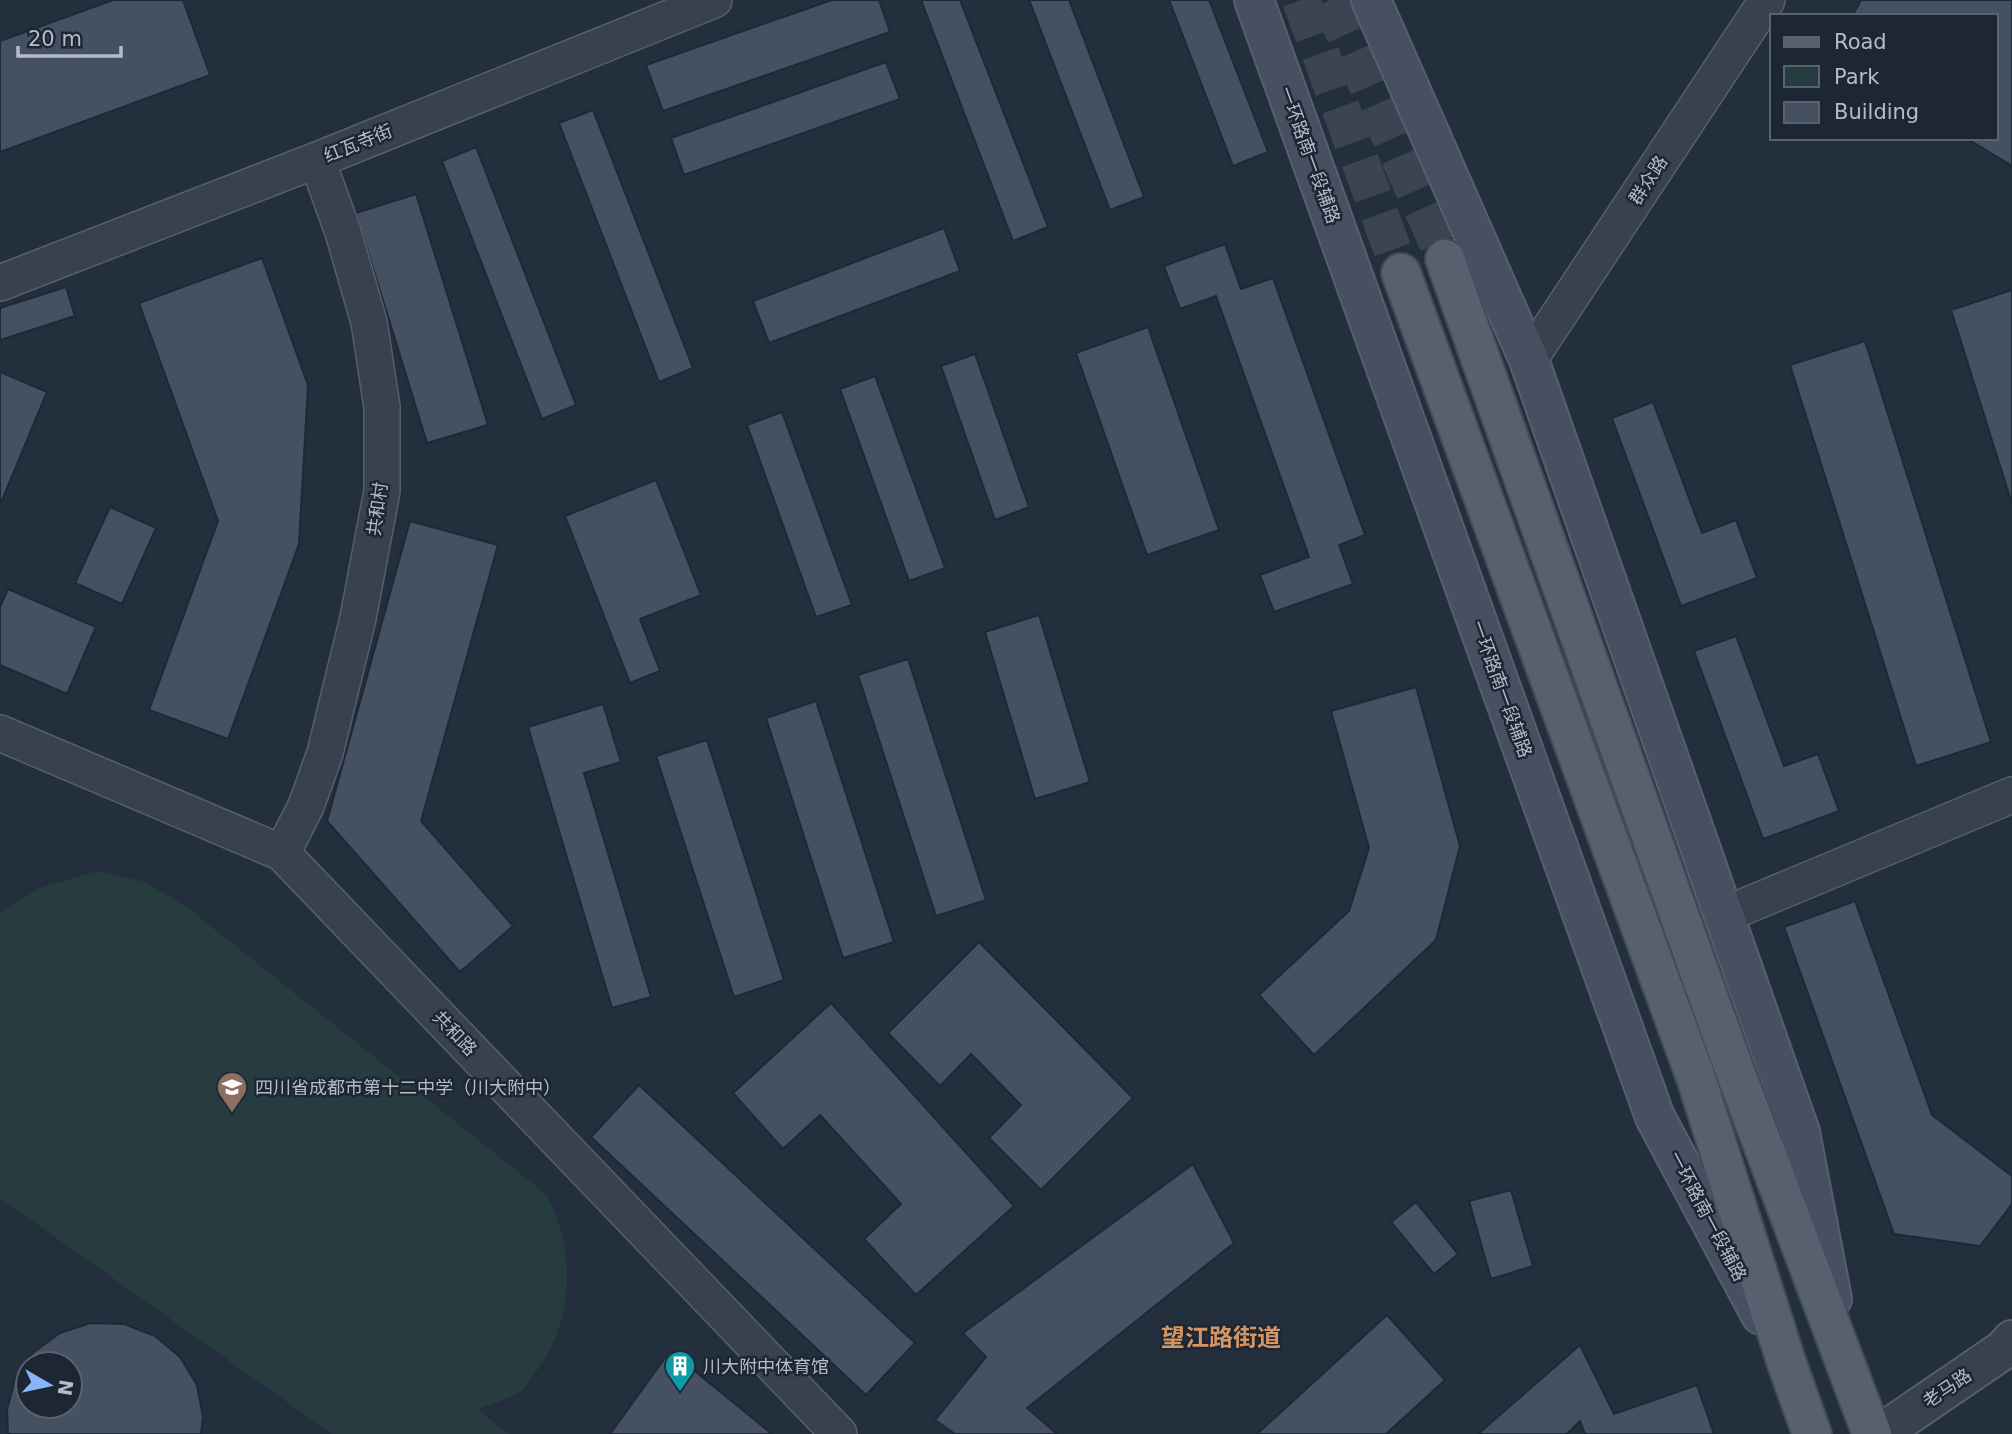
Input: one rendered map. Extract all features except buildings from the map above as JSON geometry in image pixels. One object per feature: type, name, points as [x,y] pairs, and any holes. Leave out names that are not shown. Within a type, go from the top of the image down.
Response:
[{"type":"main road","name":"一环路南一段辅路","points":[[1254,0],[1656,1117],[1786,1361]]},
{"type":"main road","points":[[1371,0],[1529,360],[1800,1132],[1843,1356]]},
{"type":"main road","points":[[1446,259],[1732,1063],[1872,1434]]},
{"type":"main road","points":[[1401,273],[1696,1078],[1786,1361],[1812,1434]]},
{"type":"street","name":"红瓦寺街","points":[[0,283],[317,160],[714,0]]},
{"type":"street","name":"群众路","points":[[1529,360],[1767,0]]},
{"type":"street","name":"共和村","points":[[282,853],[306,806],[325,753],[358,618],[382,491],[382,407],[369,323],[344,232],[317,160]]},
{"type":"street","name":"共和路","points":[[0,733],[282,853],[839,1434]]},
{"type":"street","points":[[1724,915],[2012,795]]},
{"type":"street","name":"老马路","points":[[1880,1434],[2003,1350],[2012,1340]]},
{"type":"green space","name":"四川省成都市第十二中学（川大附中）","points":[[97,871],[146,882],[189,909],[546,1194],[563,1238],[567,1285],[564,1308],[548,1353],[526,1386],[512,1396],[478,1410],[509,1434],[332,1434],[0,1198],[0,913],[40,888]]},
{"type":"tunnel","points":[[1301,0],[1401,273]]},
{"type":"tunnel","points":[[1330,0],[1445,259]]},
{"type":"place","name":"四川省成都市第十二中学（川大附中）","points":[[232,1114]]},
{"type":"place","name":"川大附中体育馆","points":[[680,1393]]},
{"type":"district","name":"望江路街道","points":[[1221,1338]]}]
